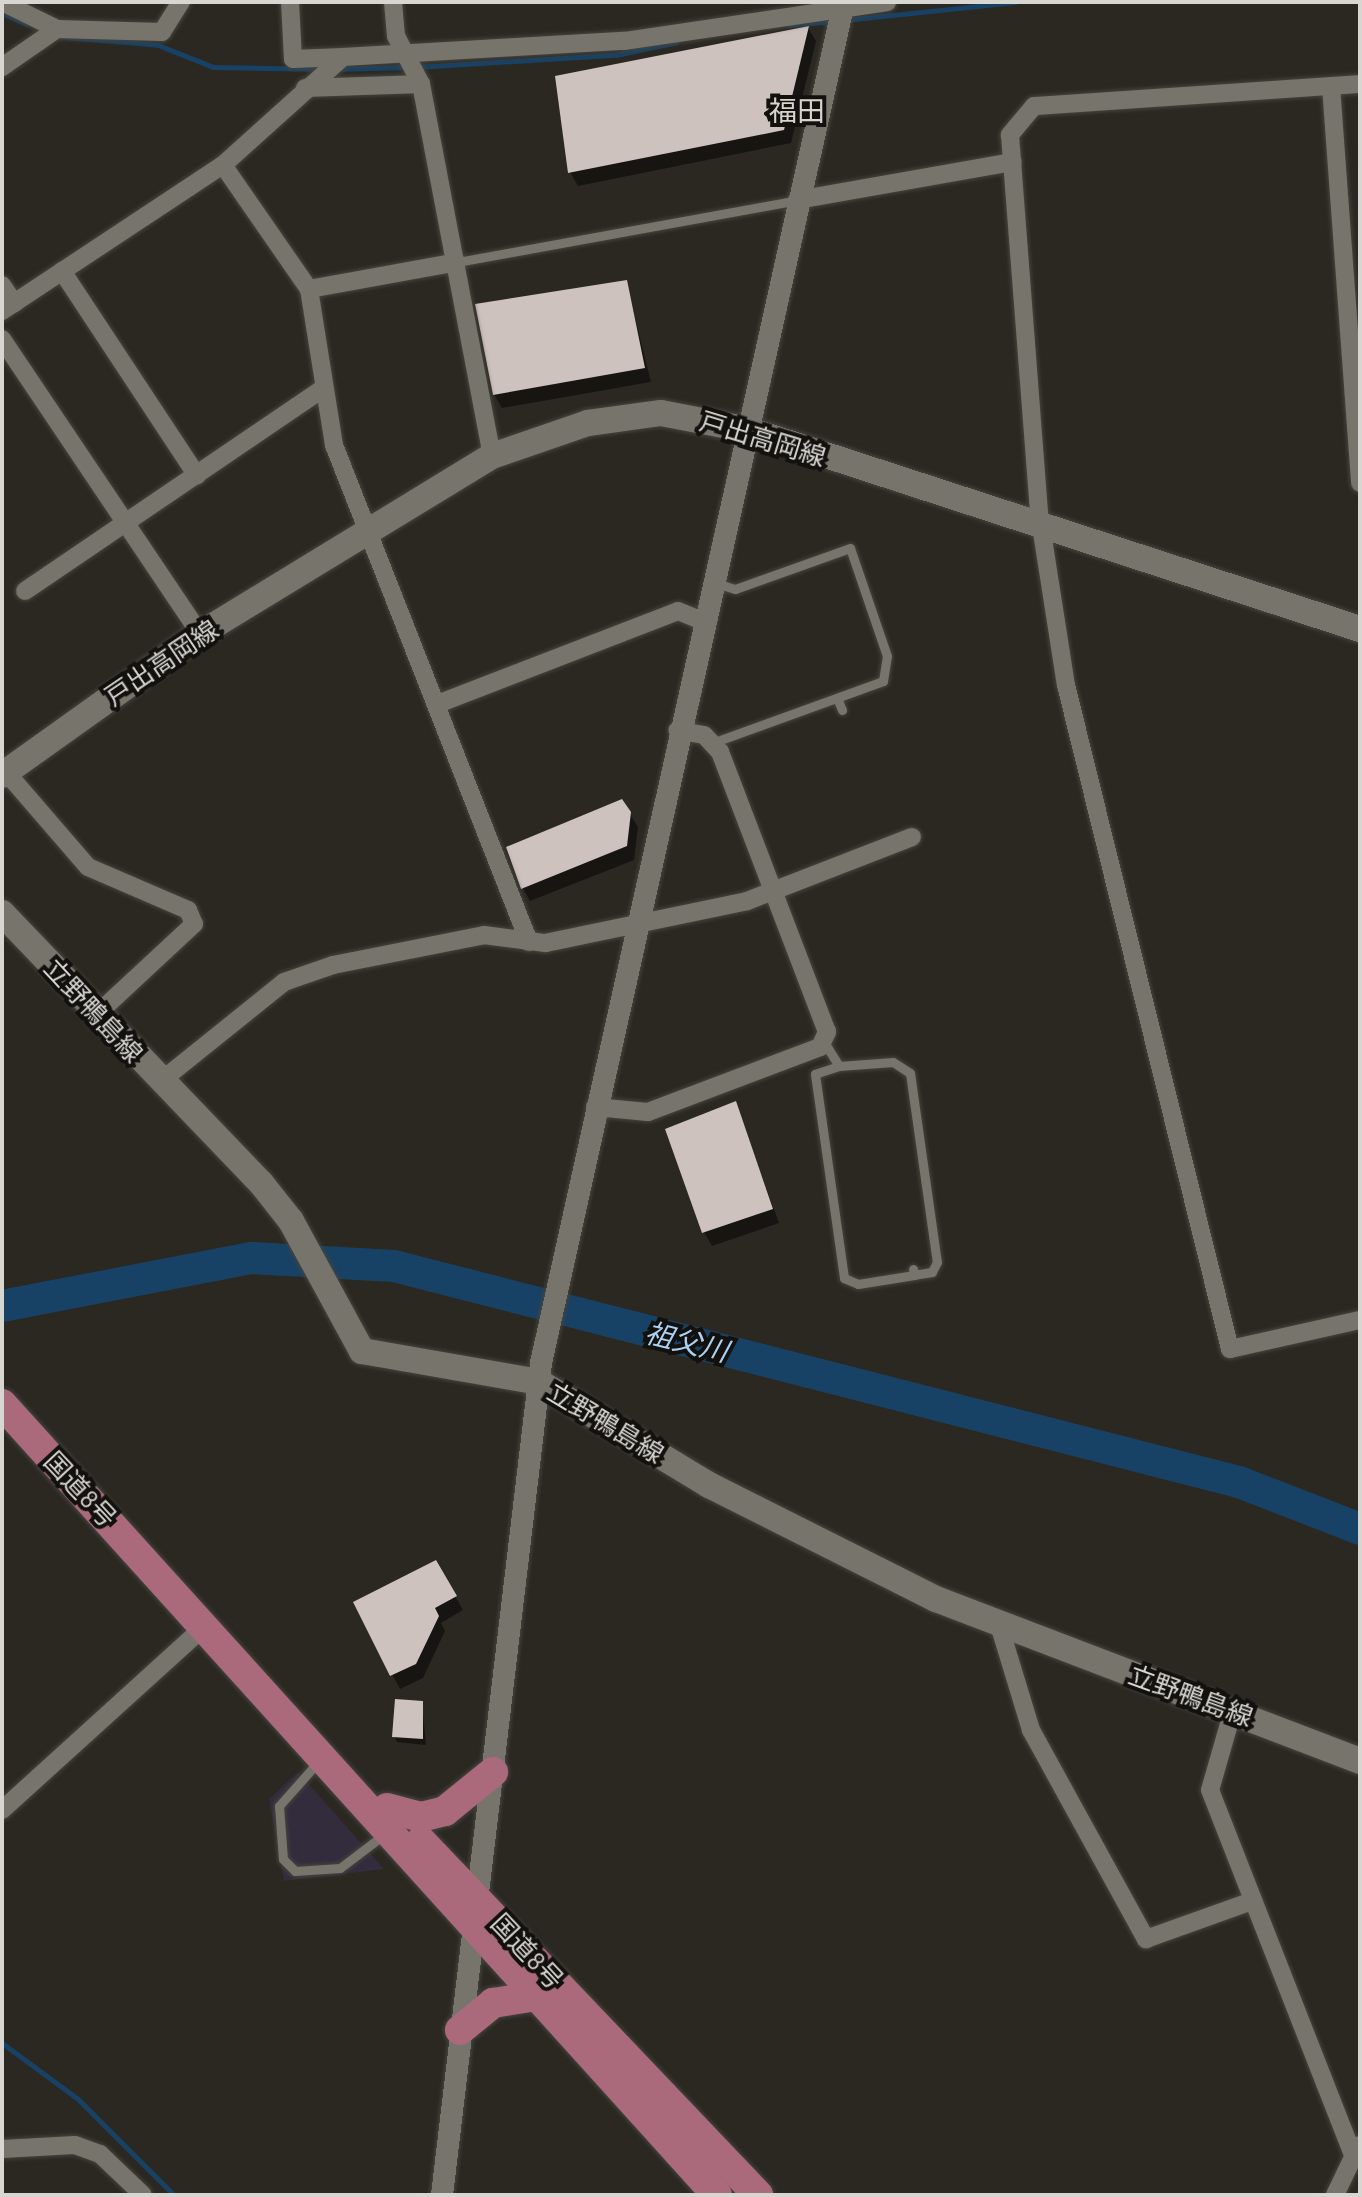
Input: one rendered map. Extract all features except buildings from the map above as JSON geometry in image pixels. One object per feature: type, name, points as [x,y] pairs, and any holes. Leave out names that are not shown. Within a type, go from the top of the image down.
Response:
[{"type":"highway","name":"国道8号","points":[[2,1404],[388,1819],[473,1930],[717,2195]]},
{"type":"highway","name":"国道8号","points":[[290,1715],[325,1756],[388,1819],[476,1896],[758,2195]]},
{"type":"highway","points":[[388,1819],[421,1817],[445,1811],[493,1772]]},
{"type":"highway","points":[[460,2030],[493,2003],[536,1996]]},
{"type":"main road","name":"戸出高岡線","points":[[4,774],[200,634],[492,456],[588,423],[661,413],[749,430],[1041,528],[1360,629]]},
{"type":"main road","name":"立野鴨島線","points":[[2,913],[291,1221],[349,1338],[362,1351],[540,1373],[709,1485],[1000,1628],[1233,1710],[1360,1761]]},
{"type":"street","points":[[2,2],[57,29],[162,32],[181,2]]},
{"type":"street","points":[[290,2],[293,59],[338,60],[414,69]]},
{"type":"street","points":[[393,2],[396,36],[414,69],[457,262],[492,456]]},
{"type":"street","points":[[311,82],[624,41],[844,4],[887,2]]},
{"type":"street","points":[[442,2195],[540,1373],[677,730],[749,430],[797,200],[844,4]]},
{"type":"street","points":[[2,67],[57,29]]},
{"type":"street","points":[[2,285],[8,307],[223,165],[338,60]]},
{"type":"street","points":[[1360,84],[1034,106],[1010,135],[1041,528],[1066,685],[1230,1349],[1360,1320]]},
{"type":"street","points":[[1331,86],[1360,483]]},
{"type":"street","points":[[797,200],[1013,162]]},
{"type":"street","points":[[223,165],[309,289],[321,390],[366,530],[440,703],[529,942]]},
{"type":"street","points":[[309,289],[457,262]]},
{"type":"street","points":[[62,271],[197,476]]},
{"type":"street","points":[[2,339],[200,634]]},
{"type":"street","points":[[25,591],[321,390]]},
{"type":"street","points":[[440,703],[678,611],[703,621]]},
{"type":"street","points":[[595,1107],[648,1112],[824,1042],[825,1023],[712,743],[677,730]]},
{"type":"street","points":[[4,774],[88,867],[188,910],[194,924],[97,1014]]},
{"type":"street","points":[[161,1081],[284,982],[425,944],[484,935],[529,942],[634,925],[772,894],[890,840],[912,837]]},
{"type":"street","points":[[2,1810],[206,1625]]},
{"type":"street","points":[[1000,1628],[1031,1730],[1146,1939],[1252,1901]]},
{"type":"street","points":[[1233,1710],[1210,1790],[1252,1901],[1357,2149],[1335,2195]]},
{"type":"street","points":[[2,2149],[75,2145],[100,2154],[143,2195]]},
{"type":"lane","points":[[457,262],[797,200]]},
{"type":"lane","points":[[712,582],[735,589],[850,548],[887,656],[883,681],[712,743]]},
{"type":"lane","points":[[837,698],[842,710]]},
{"type":"lane","points":[[824,1042],[839,1066]]},
{"type":"lane","points":[[902,1063],[910,1073],[937,1262],[932,1272],[913,1272],[858,1284],[844,1278],[815,1074],[839,1066],[902,1063]]},
{"type":"lane","points":[[325,1756],[283,1793],[283,1859],[295,1871],[340,1868],[388,1819]]},
{"type":"shaded area","points":[[298,1772],[384,1869],[284,1881],[269,1799]]},
{"type":"waterway","points":[[845,20],[1015,2]]},
{"type":"waterway","points":[[2,13],[27,24]]},
{"type":"waterway","points":[[789,25],[835,21]]},
{"type":"waterway","points":[[54,36],[158,45],[213,67],[323,69]]},
{"type":"waterway","points":[[417,67],[616,55],[677,42]]},
{"type":"waterway","points":[[337,69],[407,67]]},
{"type":"waterway","name":"祖父川","points":[[2,1306],[252,1258],[394,1266],[1239,1482],[1360,1529]]},
{"type":"waterway","points":[[2,2043],[78,2099],[174,2195]]},
{"type":"district","name":"福田","points":[[797,110]]}]
